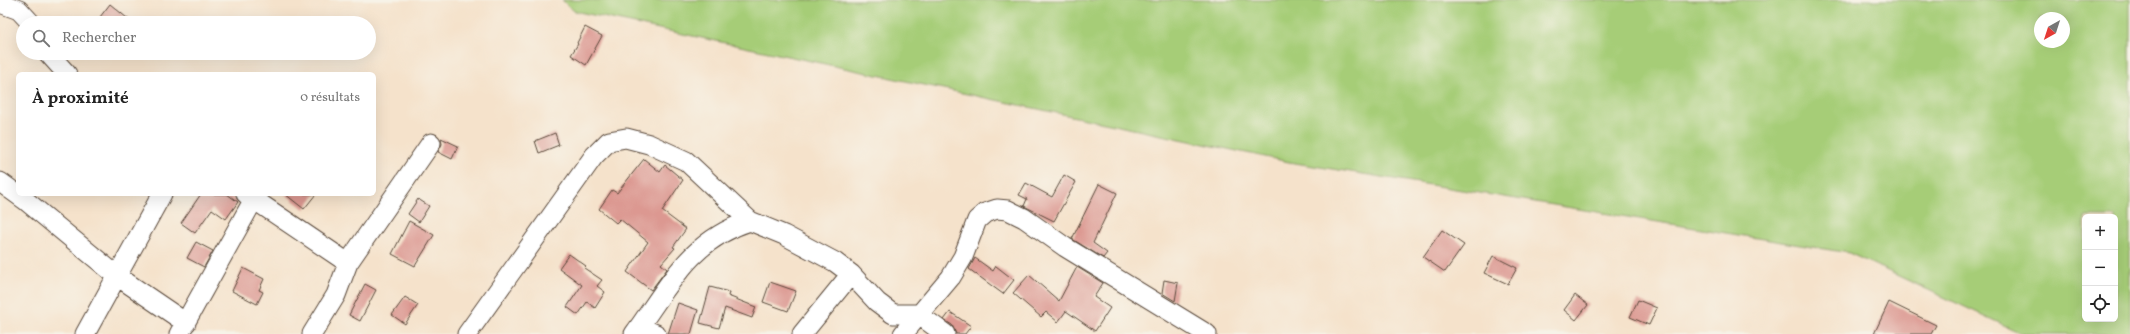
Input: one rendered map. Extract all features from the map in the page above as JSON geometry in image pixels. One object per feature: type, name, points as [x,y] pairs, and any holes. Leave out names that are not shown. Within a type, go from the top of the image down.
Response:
[{"type":"street","points":[[0,3],[19,10],[25,16]]},
{"type":"street","points":[[54,60],[65,72]]},
{"type":"street","points":[[467,334],[594,156],[609,141],[626,138],[648,144],[686,161],[750,220],[814,249],[851,274],[877,302],[893,314],[918,314],[946,334]]},
{"type":"street","points":[[312,334],[336,295],[348,263],[431,143]]},
{"type":"street","points":[[0,182],[16,194]]},
{"type":"street","points":[[19,196],[182,328],[250,196],[348,263]]},
{"type":"street","points":[[85,334],[161,196]]},
{"type":"street","points":[[903,334],[951,276],[962,257],[977,220],[986,213],[996,209],[1008,210],[1024,218],[1064,247],[1207,334]]},
{"type":"street","points":[[643,332],[662,292],[687,260],[712,238],[732,226],[750,220]]},
{"type":"street","points":[[802,334],[851,274]]},
{"type":"green space","points":[[562,0],[2130,0],[2130,334],[2023,334],[1849,253],[1289,162],[574,11]]},
{"type":"building","points":[[110,4],[125,16],[101,16]]},
{"type":"building","points":[[585,27],[602,36],[586,65],[571,55],[578,44],[577,43]]},
{"type":"building","points":[[555,133],[559,145],[539,153],[535,141]]},
{"type":"building","points":[[441,138],[458,146],[452,159],[438,152],[442,144]]},
{"type":"building","points":[[644,159],[660,172],[665,165],[683,180],[662,211],[686,229],[673,247],[675,248],[661,264],[667,269],[651,290],[627,272],[648,242],[620,219],[616,223],[599,209],[612,190],[617,193]]},
{"type":"building","points":[[1064,175],[1076,182],[1054,221],[1024,206],[1027,199],[1019,195],[1026,183],[1052,197]]},
{"type":"building","points":[[1099,184],[1117,193],[1093,243],[1107,253],[1103,258],[1072,239]]},
{"type":"building","points":[[200,196],[230,196],[238,202],[226,219],[212,209],[195,233],[181,223]]},
{"type":"building","points":[[288,196],[314,196],[304,209]]},
{"type":"building","points":[[418,199],[429,206],[419,222],[408,214]]},
{"type":"building","points":[[409,221],[434,235],[415,266],[392,254]]},
{"type":"building","points":[[1442,230],[1464,245],[1445,272],[1423,257]]},
{"type":"building","points":[[196,242],[213,251],[204,267],[187,258]]},
{"type":"building","points":[[569,254],[586,266],[584,268],[602,280],[597,286],[605,292],[595,308],[587,302],[578,315],[567,307],[582,285],[559,268]]},
{"type":"building","points":[[1493,256],[1517,268],[1508,284],[1484,273]]},
{"type":"building","points":[[975,258],[993,271],[996,266],[1014,280],[1003,294],[969,269]]},
{"type":"building","points":[[1077,267],[1103,283],[1094,297],[1110,308],[1095,331],[1066,311],[1058,322],[1046,312],[1041,317],[1013,293],[1029,275],[1059,301]]},
{"type":"building","points":[[243,268],[264,279],[259,290],[263,292],[257,304],[232,291]]},
{"type":"building","points":[[1164,280],[1178,283],[1175,301],[1162,293]]},
{"type":"building","points":[[770,282],[796,291],[788,311],[763,302]]},
{"type":"building","points":[[365,284],[376,290],[360,321],[349,315]]},
{"type":"building","points":[[710,287],[729,292],[728,296],[756,307],[752,318],[725,308],[719,328],[700,323]]},
{"type":"building","points":[[1575,295],[1588,305],[1576,320],[1564,310]]},
{"type":"building","points":[[405,297],[418,305],[405,324],[392,315]]},
{"type":"building","points":[[1638,300],[1657,308],[1649,325],[1630,317]]},
{"type":"building","points":[[1889,302],[1936,325],[1931,334],[1874,334]]},
{"type":"building","points":[[678,303],[698,310],[691,334],[668,334]]},
{"type":"building","points":[[950,312],[971,326],[965,334],[956,334],[952,325],[944,320]]}]
